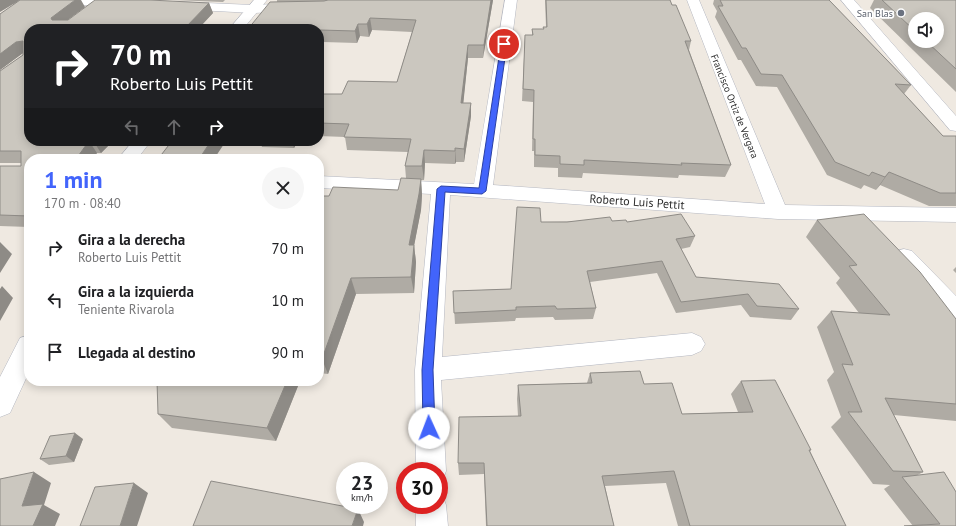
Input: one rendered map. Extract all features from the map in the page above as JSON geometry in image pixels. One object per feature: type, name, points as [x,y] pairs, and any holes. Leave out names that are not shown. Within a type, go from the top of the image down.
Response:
[{"type":"street","points":[[58,0],[131,3]]},
{"type":"street","points":[[482,191],[511,0]]},
{"type":"street","name":"Francisco Ortiz de Vergara","points":[[693,0],[778,212]]},
{"type":"street","points":[[847,0],[956,126]]},
{"type":"street","points":[[83,16],[102,1]]},
{"type":"street","points":[[170,5],[257,4],[304,7]]},
{"type":"street","points":[[240,24],[257,4]]},
{"type":"street","points":[[131,154],[138,146]]},
{"type":"street","name":"Roberto Luis Pettit","points":[[324,182],[482,191],[778,212],[956,215]]},
{"type":"street","points":[[430,462],[428,370],[441,189]]},
{"type":"street","points":[[863,214],[956,310]]},
{"type":"street","points":[[428,370],[692,344]]},
{"type":"street","points":[[0,404],[24,356]]},
{"type":"street","points":[[431,514],[432,526]]},
{"type":"building","points":[[20,0],[75,0],[51,18],[52,20],[68,20],[95,0],[150,0],[209,3],[189,24],[24,24],[24,146],[85,146],[80,154],[24,154],[24,216],[0,215],[0,166],[21,166],[21,151],[0,151],[0,71],[23,55],[23,41],[16,42],[0,54],[0,14]]},
{"type":"building","points":[[491,0],[484,45],[468,45],[461,103],[471,103],[464,149],[455,148],[455,151],[424,150],[422,166],[405,166],[411,139],[344,137],[349,124],[324,123],[324,94],[342,94],[348,81],[397,82],[416,20],[370,18],[367,24],[358,24],[355,31],[324,30],[324,24],[252,24],[270,2]]},
{"type":"building","points":[[546,0],[670,0],[672,5],[676,5],[691,41],[685,41],[731,165],[681,163],[682,165],[584,160],[584,165],[560,164],[560,156],[535,155],[535,139],[533,139],[534,90],[523,89],[525,35],[533,35],[532,29],[544,29],[543,27],[547,27]]},
{"type":"building","points":[[720,0],[829,0],[911,85],[895,84],[943,136],[956,136],[956,193],[940,193],[889,172],[885,177],[872,172],[869,176],[835,162],[782,75],[761,74],[746,48],[742,48],[718,6],[723,6]]},
{"type":"building","points":[[882,0],[956,0],[956,69],[934,48],[944,48],[944,12],[908,12],[908,24]]},
{"type":"building","points":[[168,146],[208,146],[202,154],[162,154]]},
{"type":"building","points":[[401,178],[421,179],[409,245],[414,245],[411,277],[351,278],[324,353],[324,196],[329,196],[333,187],[398,190]]},
{"type":"building","points":[[517,207],[540,208],[541,222],[567,222],[610,217],[612,221],[626,220],[627,222],[681,214],[695,236],[676,239],[696,277],[779,284],[799,309],[757,306],[748,294],[681,302],[662,261],[587,271],[596,308],[557,309],[555,306],[516,307],[516,310],[454,313],[453,291],[511,289]]},
{"type":"building","points":[[864,214],[920,272],[956,319],[956,404],[885,398],[923,472],[893,471],[848,412],[862,412],[842,364],[853,365],[831,311],[890,315],[849,266],[857,265],[817,220]]},
{"type":"building","points":[[640,371],[644,384],[672,383],[682,414],[753,412],[741,381],[775,380],[811,450],[809,450],[846,526],[690,526],[674,471],[602,476],[614,526],[487,526],[484,463],[458,463],[459,417],[521,416],[518,385],[592,383],[590,373]]},
{"type":"building","points":[[157,386],[285,386],[267,428],[158,414]]},
{"type":"building","points":[[75,433],[66,456],[40,459],[50,436]]},
{"type":"building","points":[[34,472],[22,506],[43,504],[33,526],[0,526],[0,479]]},
{"type":"building","points":[[944,472],[956,492],[956,526],[904,526],[940,524],[902,477]]},
{"type":"building","points":[[211,481],[336,505],[336,514],[356,514],[352,526],[193,526]]},
{"type":"building","points":[[134,483],[120,526],[80,526],[95,487]]},
{"type":"place","name":"San Blas","points":[[901,13]]},
{"type":"route","points":[[429,428],[428,370],[441,189],[482,191],[504,44]]}]
